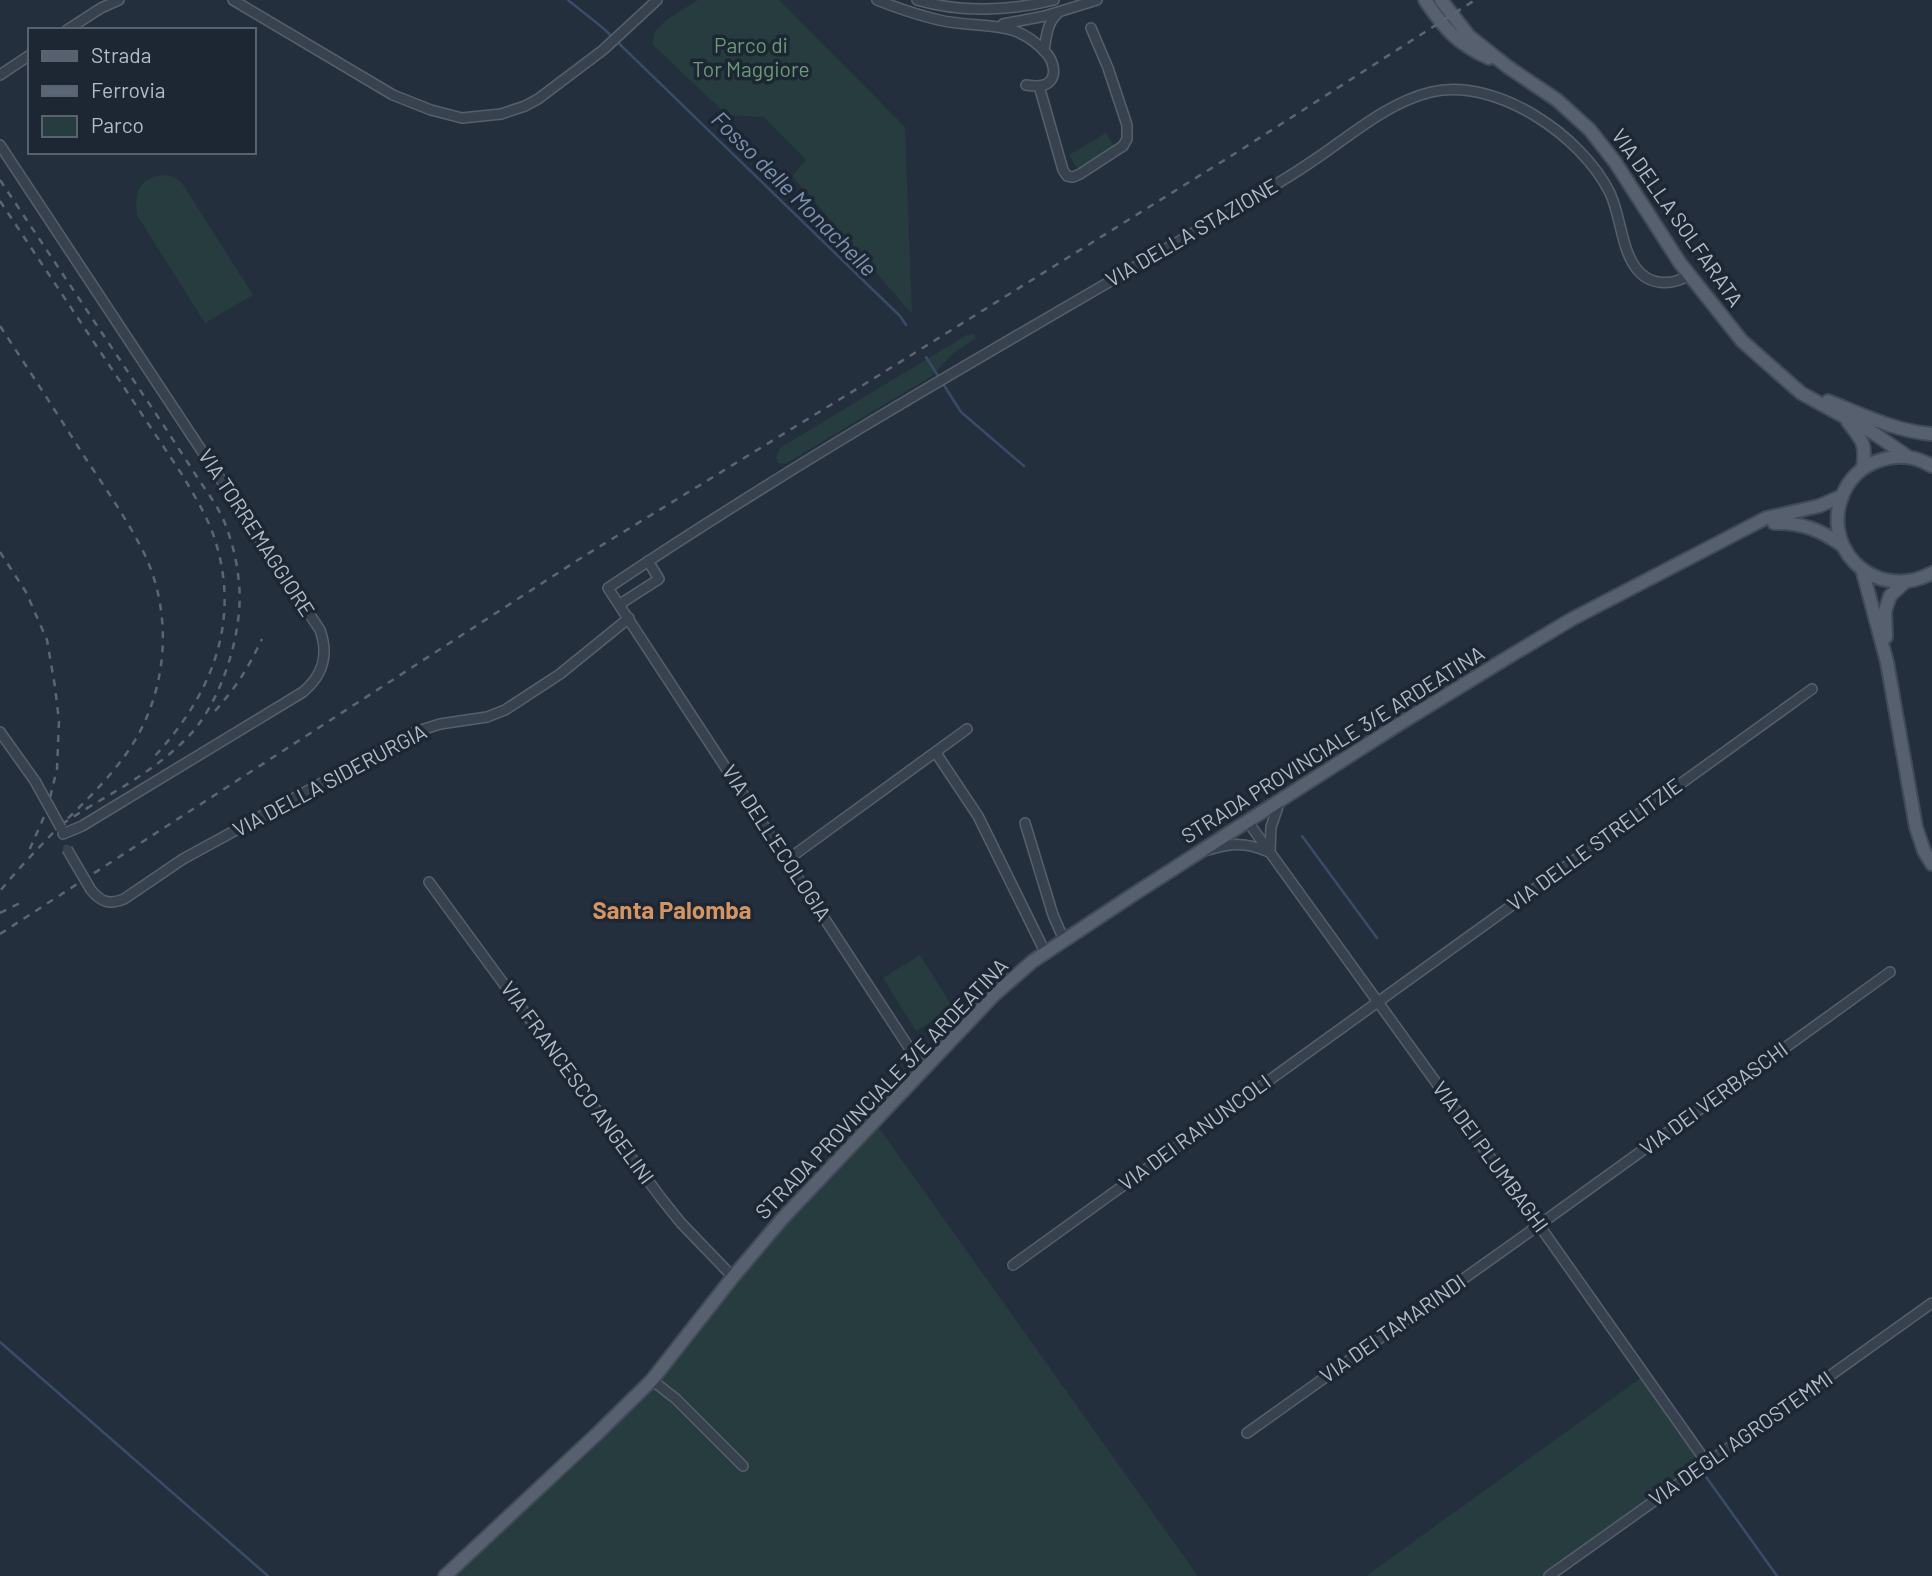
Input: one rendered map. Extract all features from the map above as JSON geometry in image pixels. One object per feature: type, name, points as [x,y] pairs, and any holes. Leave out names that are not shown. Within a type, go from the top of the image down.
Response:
[{"type":"main road","name":"VIA DELLA SOLFARATA","points":[[1425,0],[1458,41],[1508,67]]},
{"type":"main road","name":"VIA DELLA SOLFARATA","points":[[1441,0],[1469,36],[1508,67],[1558,100],[1590,130],[1615,162],[1660,235],[1742,341],[1801,393],[1872,432],[1907,456]]},
{"type":"main road","points":[[1801,393],[1881,424],[1932,435]]},
{"type":"main road","name":"VIA DELLA SOLFARATA","points":[[1846,419],[1863,442],[1863,468]]},
{"type":"main road","points":[[1931,465],[1907,456],[1880,460],[1863,468],[1851,480],[1842,496],[1837,521],[1843,546],[1851,559],[1875,577],[1905,582],[1932,573]]},
{"type":"main road","points":[[1746,527],[1766,518],[1819,506],[1842,496]]},
{"type":"main road","points":[[1746,527],[1775,523],[1810,526],[1843,546]]},
{"type":"main road","name":"STRADA PROVINCIALE 3/E ARDEATINA","points":[[445,1576],[652,1380],[782,1219],[994,995],[1045,952],[1510,656],[1746,527]]},
{"type":"main road","points":[[1862,569],[1886,662],[1914,820],[1932,864]]},
{"type":"main road","points":[[1886,662],[1885,611],[1890,596],[1905,582]]},
{"type":"street","points":[[70,28],[118,0]]},
{"type":"street","points":[[233,0],[393,95],[431,110],[463,118],[500,114],[538,99],[603,50],[657,0]]},
{"type":"street","points":[[877,0],[945,21],[994,25],[1015,31],[1044,51],[1052,61],[1054,72],[1051,81],[1046,85],[1026,85]]},
{"type":"street","points":[[917,0],[989,9],[1054,0]]},
{"type":"street","points":[[994,25],[1018,22],[1097,0]]},
{"type":"street","points":[[1016,7],[1018,22]]},
{"type":"street","points":[[1044,51],[1049,26],[1058,12]]},
{"type":"street","points":[[1039,86],[1067,176],[1078,175],[1123,146],[1127,139],[1127,125],[1091,29]]},
{"type":"street","points":[[0,75],[28,56]]},
{"type":"street","name":"VIA DELLA STAZIONE","points":[[620,604],[608,588],[648,561],[824,450],[1293,175],[1382,114],[1416,97],[1437,91],[1464,90],[1493,95],[1526,111],[1581,153],[1605,185],[1615,206],[1629,254],[1639,272],[1652,280],[1666,283],[1689,275]]},
{"type":"street","name":"VIA TORREMAGGIORE","points":[[0,145],[320,630],[325,648],[322,668],[314,682],[303,692],[82,826],[62,831]]},
{"type":"street","points":[[629,618],[620,604],[659,579],[648,561]]},
{"type":"street","name":"VIA DELLA SIDERURGIA","points":[[0,732],[35,781],[62,831],[67,849],[91,890],[99,899],[113,903],[124,899],[183,859],[415,732],[440,724],[487,717],[505,710],[560,674],[629,618]]},
{"type":"street","name":"VIA DELL'ECOLOGIA","points":[[629,618],[923,1069]]},
{"type":"street","name":"VIA DELLE STRELITZIE","points":[[1377,1002],[1812,689]]},
{"type":"street","points":[[787,860],[967,730]]},
{"type":"street","points":[[936,752],[978,816],[1045,952]]},
{"type":"street","points":[[1200,852],[1243,844],[1270,853],[1271,827],[1280,801]]},
{"type":"street","name":"VIA DEI PLUMBAGHI","points":[[1248,822],[1707,1463]]},
{"type":"street","points":[[1025,823],[1053,915],[1064,940]]},
{"type":"street","name":"VIA FRANCESCO ANGELINI","points":[[429,882],[661,1198],[733,1277]]},
{"type":"street","name":"VIA DEI VERBASCHI","points":[[1539,1225],[1890,972]]},
{"type":"street","name":"VIA DEI RANUNCOLI","points":[[1013,1265],[1377,1002]]},
{"type":"street","name":"VIA DEI TAMARINDI","points":[[1247,1433],[1539,1225]]},
{"type":"street","name":"VIA DEGLI AGROSTEMMI","points":[[1549,1576],[1932,1303]]},
{"type":"street","points":[[652,1380],[676,1399],[743,1466]]},
{"type":"green space","name":"Parco di Tor Maggiore","points":[[698,0],[779,0],[905,127],[912,314],[792,176],[806,160],[764,117],[727,115],[652,44],[655,31],[665,21]]},
{"type":"green space","points":[[1106,133],[1115,148],[1078,170],[1069,155]]},
{"type":"green space","points":[[165,175],[182,183],[253,295],[205,323],[137,215],[136,199],[140,187],[149,179]]},
{"type":"green space","points":[[974,334],[976,338],[951,355],[932,376],[785,464],[778,463],[776,457],[780,448],[967,335]]},
{"type":"green space","points":[[920,955],[953,1008],[916,1031],[883,978]]},
{"type":"green space","points":[[874,1121],[1198,1576],[445,1576],[618,1413]]},
{"type":"green space","points":[[1645,1375],[1707,1463],[1549,1576],[1366,1576]]},
{"type":"waterway","name":"Fosso delle Monachelle","points":[[568,0],[603,28],[900,316],[906,325]]},
{"type":"waterway","name":"Fosso delle Monachelle","points":[[926,357],[961,412],[1024,466]]},
{"type":"waterway","name":"Fosso delle Monachelle","points":[[1302,836],[1377,938]]},
{"type":"waterway","points":[[0,1342],[268,1576]]},
{"type":"waterway","name":"Fosso delle Monachelle","points":[[1704,1474],[1777,1576]]},
{"type":"railway","points":[[0,934],[581,558],[1239,151],[1475,0]]},
{"type":"railway","points":[[0,180],[216,505],[229,536],[238,575],[240,602],[234,644],[219,687],[199,725],[174,750],[149,769],[82,811]]},
{"type":"railway","points":[[0,201],[183,476],[206,517],[216,543],[223,574],[225,603],[222,632],[215,659],[190,711],[153,758]]},
{"type":"railway","points":[[0,326],[116,504],[142,549],[158,595],[163,644],[156,692],[137,737],[102,783],[0,891]]},
{"type":"railway","points":[[0,552],[26,592],[47,640],[59,721],[57,769],[47,810],[28,853]]},
{"type":"railway","points":[[215,711],[230,694],[262,639]]},
{"type":"railway","points":[[62,824],[89,807]]},
{"type":"railway","points":[[0,913],[22,902]]},
{"type":"district","name":"Santa Palomba","points":[[672,911]]}]
